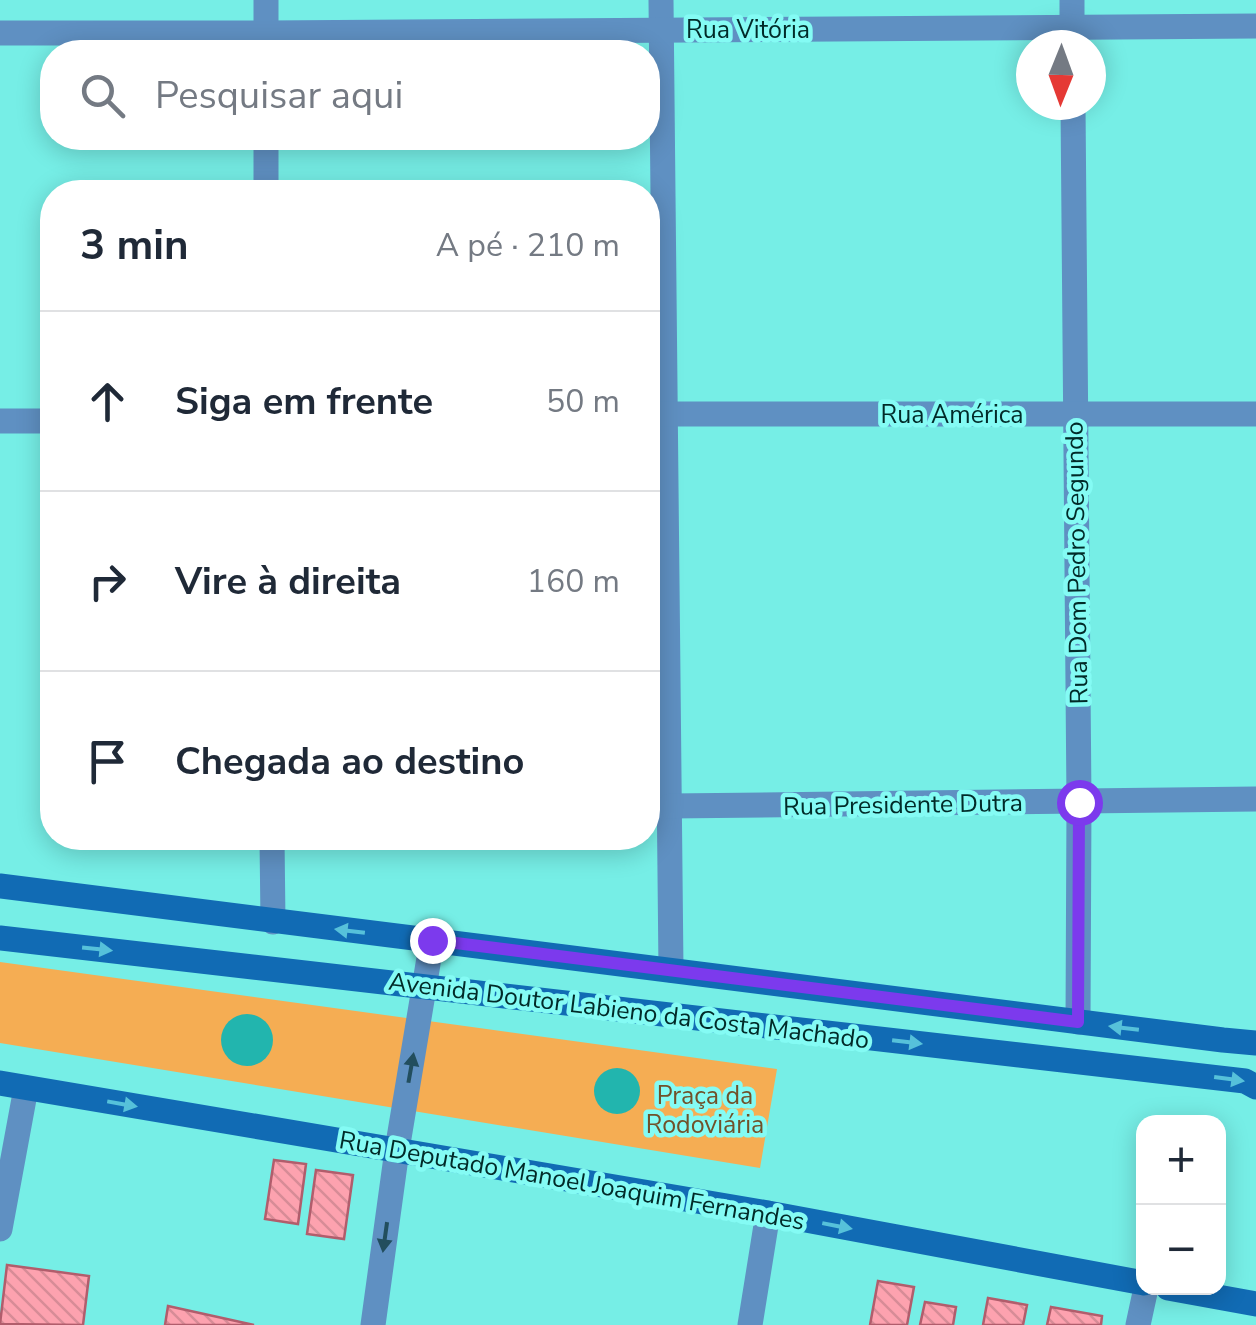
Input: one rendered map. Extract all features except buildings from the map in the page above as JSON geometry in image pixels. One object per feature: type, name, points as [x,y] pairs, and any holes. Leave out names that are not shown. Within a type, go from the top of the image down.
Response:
[{"type":"main road","name":"Avenida Doutor Labieno da Costa Machado","points":[[0,886],[1256,1042]]},
{"type":"main road","name":"Avenida Doutor Labieno da Costa Machado","points":[[0,938],[1244,1081],[1256,1087]]},
{"type":"main road","name":"Rua Deputado Manoel Joaquim Fernandes","points":[[0,1083],[768,1213],[1136,1283]]},
{"type":"main road","points":[[1226,1291],[1256,1282]]},
{"type":"main road","points":[[1208,1295],[1256,1304]]},
{"type":"street","points":[[266,0],[266,40]]},
{"type":"street","points":[[660,184],[662,0]]},
{"type":"street","points":[[1072,0],[1072,30]]},
{"type":"street","name":"Rua Vitória","points":[[1106,35],[1256,26]]},
{"type":"street","name":"Rua Vitória","points":[[357,40],[662,30],[1016,36]]},
{"type":"street","name":"Rua Vitória","points":[[0,33],[186,40]]},
{"type":"street","name":"Rua Dom Pedro Segundo","points":[[1072,120],[1078,1022]]},
{"type":"street","points":[[266,150],[266,180]]},
{"type":"street","name":"Rua América","points":[[660,414],[1256,414]]},
{"type":"street","points":[[0,421],[40,421]]},
{"type":"street","points":[[660,504],[672,970]]},
{"type":"street","name":"Rua Presidente Dutra","points":[[670,806],[1256,799]]},
{"type":"street","points":[[272,850],[273,922]]},
{"type":"street","points":[[373,1325],[396,1150],[432,940]]},
{"type":"street","points":[[0,1229],[26,1088]]},
{"type":"street","points":[[750,1325],[768,1213]]},
{"type":"street","points":[[1138,1325],[1142,1295]]},
{"type":"green space","name":"Praça da Rodoviária","points":[[0,962],[777,1069],[760,1168],[0,1043]]},
{"type":"water","points":[[247,1014],[266,1021],[273,1040],[266,1059],[247,1066],[228,1059],[221,1040],[228,1021]]},
{"type":"water","points":[[617,1068],[633,1075],[640,1091],[633,1107],[617,1114],[601,1107],[594,1091],[601,1075]]},
{"type":"route","points":[[432,940],[1078,1022],[1079,802]]}]
